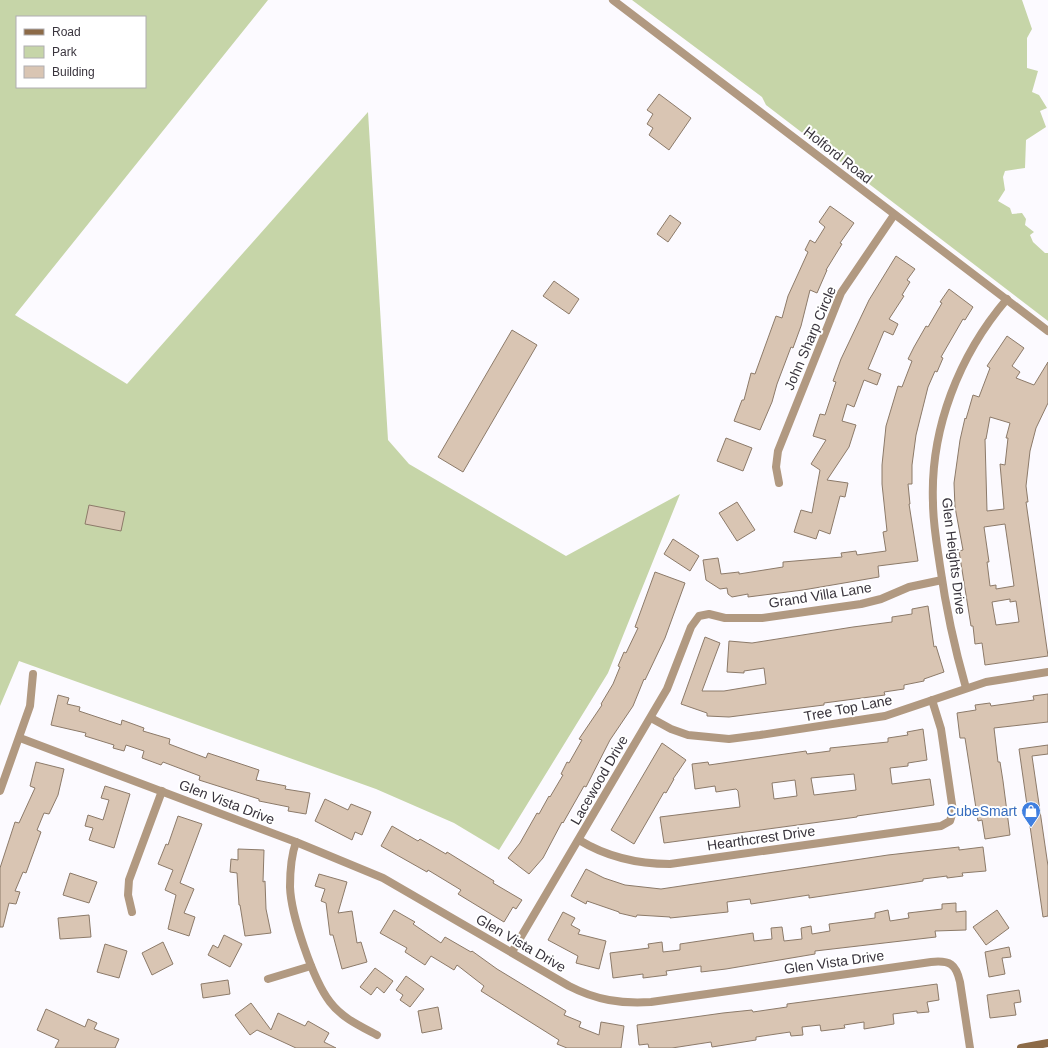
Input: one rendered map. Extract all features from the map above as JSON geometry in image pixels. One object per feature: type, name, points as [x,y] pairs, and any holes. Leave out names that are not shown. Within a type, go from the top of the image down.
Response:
[{"type":"main road","points":[[1021,1048],[1048,1043]]},
{"type":"street","name":"Holford Road","points":[[613,0],[894,215],[1048,330]]},
{"type":"street","name":"John Sharp Circle","points":[[779,483],[776,467],[778,451],[842,293],[894,215]]},
{"type":"street","name":"Glen Heights Drive","points":[[966,688],[953,642],[942,580],[933,503],[935,457],[941,427],[950,397],[962,367],[980,335],[1007,299]]},
{"type":"street","name":"Grand Villa Lane","points":[[698,616],[709,614],[725,618],[762,618],[861,604],[881,599],[909,587],[942,580]]},
{"type":"street","name":"Lacewood Drive","points":[[512,952],[651,718],[667,689],[691,627],[698,616]]},
{"type":"street","name":"Tree Top Lane","points":[[651,718],[671,729],[688,735],[729,739],[781,733],[885,716],[966,688],[1001,679],[1048,672]]},
{"type":"street","points":[[0,791],[20,738],[30,706],[33,674]]},
{"type":"street","name":"Hearthcrest Drive","points":[[579,840],[602,852],[633,861],[670,864],[941,826],[950,821],[953,811],[944,744],[932,700]]},
{"type":"street","name":"Glen Vista Drive","points":[[20,738],[296,842],[383,878],[584,994],[610,1002],[651,1002],[942,961],[952,964],[958,972],[970,1048]]},
{"type":"street","points":[[132,912],[128,895],[129,880],[162,791]]},
{"type":"street","points":[[296,842],[292,857],[291,896],[311,966],[330,1002],[351,1021],[377,1036]]},
{"type":"street","points":[[268,979],[311,966]]},
{"type":"green space","points":[[0,0],[268,0],[15,315],[127,384],[368,112],[388,440],[409,464],[566,556],[680,494],[608,673],[499,850],[454,823],[376,789],[19,661],[0,706]]},
{"type":"green space","points":[[632,0],[1022,0],[1032,29],[1027,38],[1027,68],[1038,71],[1032,92],[1039,95],[1047,108],[1040,111],[1046,127],[1026,140],[1025,168],[1005,171],[1003,177],[1005,190],[998,201],[1010,208],[1012,214],[1022,213],[1026,219],[1025,225],[1034,232],[1030,235],[1033,242],[1045,253],[1048,253],[1048,321],[766,105],[762,97]]},
{"type":"building","points":[[659,94],[691,118],[669,150],[649,135],[653,128],[647,124],[653,114],[647,110]]},
{"type":"building","points":[[830,206],[854,223],[840,243],[842,244],[826,270],[817,293],[810,290],[801,326],[793,348],[791,347],[772,402],[760,430],[734,421],[742,400],[744,400],[751,373],[755,374],[776,316],[782,318],[788,296],[808,252],[805,250],[810,240],[815,243],[825,227],[819,222]]},
{"type":"building","points":[[670,215],[681,223],[668,242],[657,234]]},
{"type":"building","points":[[896,256],[915,269],[907,280],[910,282],[902,295],[904,296],[889,319],[898,324],[893,335],[884,331],[868,369],[881,374],[877,385],[864,380],[854,407],[847,404],[842,421],[856,425],[849,447],[827,480],[848,483],[845,497],[840,496],[830,534],[819,530],[816,539],[794,532],[801,510],[812,513],[820,470],[811,464],[826,440],[813,436],[820,414],[825,415],[836,382],[833,381],[841,359],[869,300]]},
{"type":"building","points":[[554,281],[579,299],[569,314],[543,296]]},
{"type":"building","points":[[949,289],[973,307],[965,320],[963,319],[941,357],[943,358],[937,372],[935,371],[928,387],[916,435],[912,465],[912,484],[908,484],[909,504],[918,561],[878,566],[879,577],[803,590],[748,597],[748,594],[732,597],[728,594],[727,588],[720,589],[706,580],[703,560],[718,558],[721,574],[739,572],[739,574],[783,567],[783,562],[842,557],[841,553],[856,551],[857,555],[886,551],[883,532],[887,531],[882,484],[882,465],[886,426],[898,386],[902,387],[912,361],[908,359]]},
{"type":"building","points":[[512,330],[537,345],[463,472],[438,457]]},
{"type":"building","points":[[1007,336],[1024,348],[1012,366],[1020,372],[1016,378],[1034,385],[1048,362],[1048,403],[1036,428],[1030,451],[1026,486],[1028,502],[1026,502],[1048,656],[985,665],[982,643],[975,644],[973,626],[971,626],[959,551],[963,550],[955,507],[954,483],[960,440],[965,418],[966,419],[973,395],[979,397],[990,368],[987,366]],"holes":[[[990,417],[1010,423],[1006,438],[1008,438],[1005,465],[1000,464],[1004,509],[987,511],[985,439]],[[1005,524],[1014,586],[996,589],[996,585],[990,586],[987,562],[989,562],[984,527]],[[1010,599],[1010,602],[1016,601],[1019,622],[996,625],[992,602]]]},
{"type":"building","points":[[726,438],[752,448],[743,471],[717,461]]},
{"type":"building","points":[[737,502],[755,530],[737,541],[719,513]]},
{"type":"building","points":[[89,505],[125,512],[121,531],[85,524]]},
{"type":"building","points":[[673,539],[699,556],[690,571],[664,554]]},
{"type":"building","points":[[655,572],[685,583],[665,638],[645,680],[644,679],[633,706],[610,740],[586,787],[584,786],[563,823],[562,822],[543,858],[529,874],[508,858],[520,843],[537,813],[539,814],[549,796],[550,797],[563,775],[561,774],[567,762],[569,763],[582,740],[579,739],[602,705],[601,704],[613,684],[624,652],[626,653],[638,628],[635,627]]},
{"type":"building","points":[[928,606],[934,647],[936,646],[944,672],[924,679],[924,681],[904,685],[904,689],[884,692],[885,695],[824,703],[824,705],[729,717],[707,716],[707,713],[681,704],[705,637],[720,643],[702,691],[724,691],[766,684],[764,668],[744,671],[744,673],[727,672],[729,641],[752,643],[892,622],[892,617],[912,614],[912,609]]},
{"type":"building","points":[[1048,694],[1048,722],[994,728],[1010,835],[985,839],[982,820],[978,821],[965,738],[960,738],[957,713],[976,710],[975,705],[990,703],[991,706],[1034,700],[1033,696]]},
{"type":"building","points":[[58,695],[69,698],[67,704],[80,707],[79,711],[121,725],[122,720],[144,728],[143,731],[170,739],[169,744],[206,758],[208,753],[259,770],[256,780],[286,786],[285,789],[310,793],[306,814],[288,811],[289,807],[259,801],[259,799],[199,780],[200,776],[163,762],[161,765],[142,758],[144,751],[126,745],[124,751],[113,748],[114,745],[85,736],[86,733],[51,725]]},
{"type":"building","points":[[923,729],[927,760],[908,763],[908,766],[890,768],[892,784],[930,779],[934,805],[664,843],[660,817],[740,807],[738,791],[736,789],[716,792],[715,786],[695,789],[692,764],[708,762],[709,765],[806,751],[807,754],[830,751],[830,748],[888,742],[888,738],[908,735],[907,732]],"holes":[[[854,774],[856,790],[814,795],[811,778]],[[795,780],[797,796],[774,799],[772,783]]]},
{"type":"building","points":[[662,743],[686,760],[673,779],[666,793],[664,792],[634,844],[611,830]]},
{"type":"building","points":[[1048,745],[1048,754],[1032,756],[1048,866],[1048,916],[1043,917],[1019,749]]},
{"type":"building","points":[[36,762],[64,769],[58,795],[49,814],[44,813],[37,830],[41,832],[26,873],[23,872],[15,891],[20,892],[16,904],[9,903],[3,927],[0,927],[0,868],[15,822],[19,823],[35,788],[30,786]]},
{"type":"building","points":[[105,786],[130,794],[114,848],[89,840],[93,828],[85,826],[88,815],[103,820],[109,800],[101,798]]},
{"type":"building","points":[[325,799],[348,810],[351,804],[371,812],[362,835],[355,832],[352,840],[315,821]]},
{"type":"building","points":[[178,816],[202,824],[180,883],[194,889],[184,913],[195,917],[189,936],[168,929],[176,895],[165,890],[173,870],[158,864],[166,844],[168,845]]},
{"type":"building","points":[[392,826],[418,841],[420,839],[446,854],[447,852],[494,881],[493,883],[522,900],[516,909],[513,907],[504,922],[458,894],[461,890],[428,870],[427,872],[381,846]]},
{"type":"building","points":[[959,847],[959,850],[983,847],[986,871],[962,873],[963,876],[923,879],[923,881],[809,898],[809,895],[751,904],[750,899],[727,902],[728,912],[670,918],[637,915],[636,917],[619,913],[587,901],[586,904],[571,896],[586,869],[604,878],[625,885],[661,889],[888,855]]},
{"type":"building","points":[[238,849],[264,850],[263,882],[265,881],[266,909],[271,933],[245,936],[239,905],[237,873],[230,872],[231,859],[238,860]]},
{"type":"building","points":[[70,873],[97,882],[89,903],[63,895]]},
{"type":"building","points":[[319,874],[347,882],[338,913],[352,911],[357,943],[361,942],[367,962],[342,969],[333,935],[330,935],[326,903],[321,901],[325,889],[315,886]]},
{"type":"building","points":[[956,903],[956,912],[966,911],[966,930],[935,931],[936,937],[815,951],[815,954],[726,969],[701,972],[701,966],[666,971],[667,975],[643,978],[643,974],[613,978],[610,953],[649,948],[648,944],[662,942],[663,952],[680,950],[680,944],[753,933],[754,941],[772,939],[771,928],[782,927],[784,941],[802,939],[801,928],[811,926],[812,934],[830,931],[829,924],[875,918],[875,913],[888,910],[890,921],[909,918],[908,913],[942,909],[942,904]]},
{"type":"building","points":[[394,910],[415,922],[413,924],[441,943],[445,937],[471,952],[472,951],[497,969],[566,1011],[564,1015],[581,1022],[579,1027],[599,1035],[601,1022],[624,1026],[621,1048],[567,1048],[557,1044],[559,1040],[481,991],[484,986],[457,965],[454,970],[431,956],[425,965],[405,952],[407,948],[380,933]]},
{"type":"building","points":[[997,910],[1009,928],[986,945],[973,927]]},
{"type":"building","points":[[563,912],[575,918],[571,925],[580,930],[578,934],[606,941],[599,969],[576,963],[578,956],[548,940]]},
{"type":"building","points":[[89,915],[91,937],[60,939],[58,918]]},
{"type":"building","points":[[224,935],[242,944],[230,967],[208,955],[213,945],[218,948]]},
{"type":"building","points":[[163,942],[173,964],[152,975],[142,953]]},
{"type":"building","points":[[105,944],[127,951],[119,978],[97,972]]},
{"type":"building","points":[[1009,947],[1011,957],[1002,958],[1005,974],[989,977],[985,952]]},
{"type":"building","points":[[375,968],[393,981],[384,993],[377,987],[371,995],[360,987]]},
{"type":"building","points":[[406,976],[424,989],[410,1007],[400,1000],[403,995],[396,990]]},
{"type":"building","points":[[228,980],[230,994],[203,998],[201,984]]},
{"type":"building","points":[[937,984],[939,1000],[927,1002],[929,1012],[917,1013],[917,1011],[893,1014],[894,1024],[864,1029],[864,1022],[844,1025],[845,1028],[821,1031],[820,1025],[802,1027],[803,1035],[791,1036],[790,1032],[756,1037],[756,1040],[712,1047],[711,1042],[672,1048],[649,1048],[648,1044],[639,1045],[637,1025],[723,1013],[752,1010],[753,1012],[787,1007],[787,1004]]},
{"type":"building","points":[[1019,990],[1021,1002],[1014,1003],[1016,1015],[990,1018],[987,995]]},
{"type":"building","points":[[251,1003],[271,1030],[278,1013],[305,1026],[308,1021],[329,1033],[324,1042],[336,1048],[296,1048],[257,1030],[250,1035],[235,1015]]},
{"type":"building","points":[[438,1007],[442,1029],[422,1033],[418,1011]]},
{"type":"building","points":[[46,1009],[85,1027],[88,1019],[97,1023],[94,1029],[119,1039],[115,1048],[55,1048],[59,1040],[37,1030]]},
{"type":"place","name":"CubeSmart","points":[[1031,828]]}]
